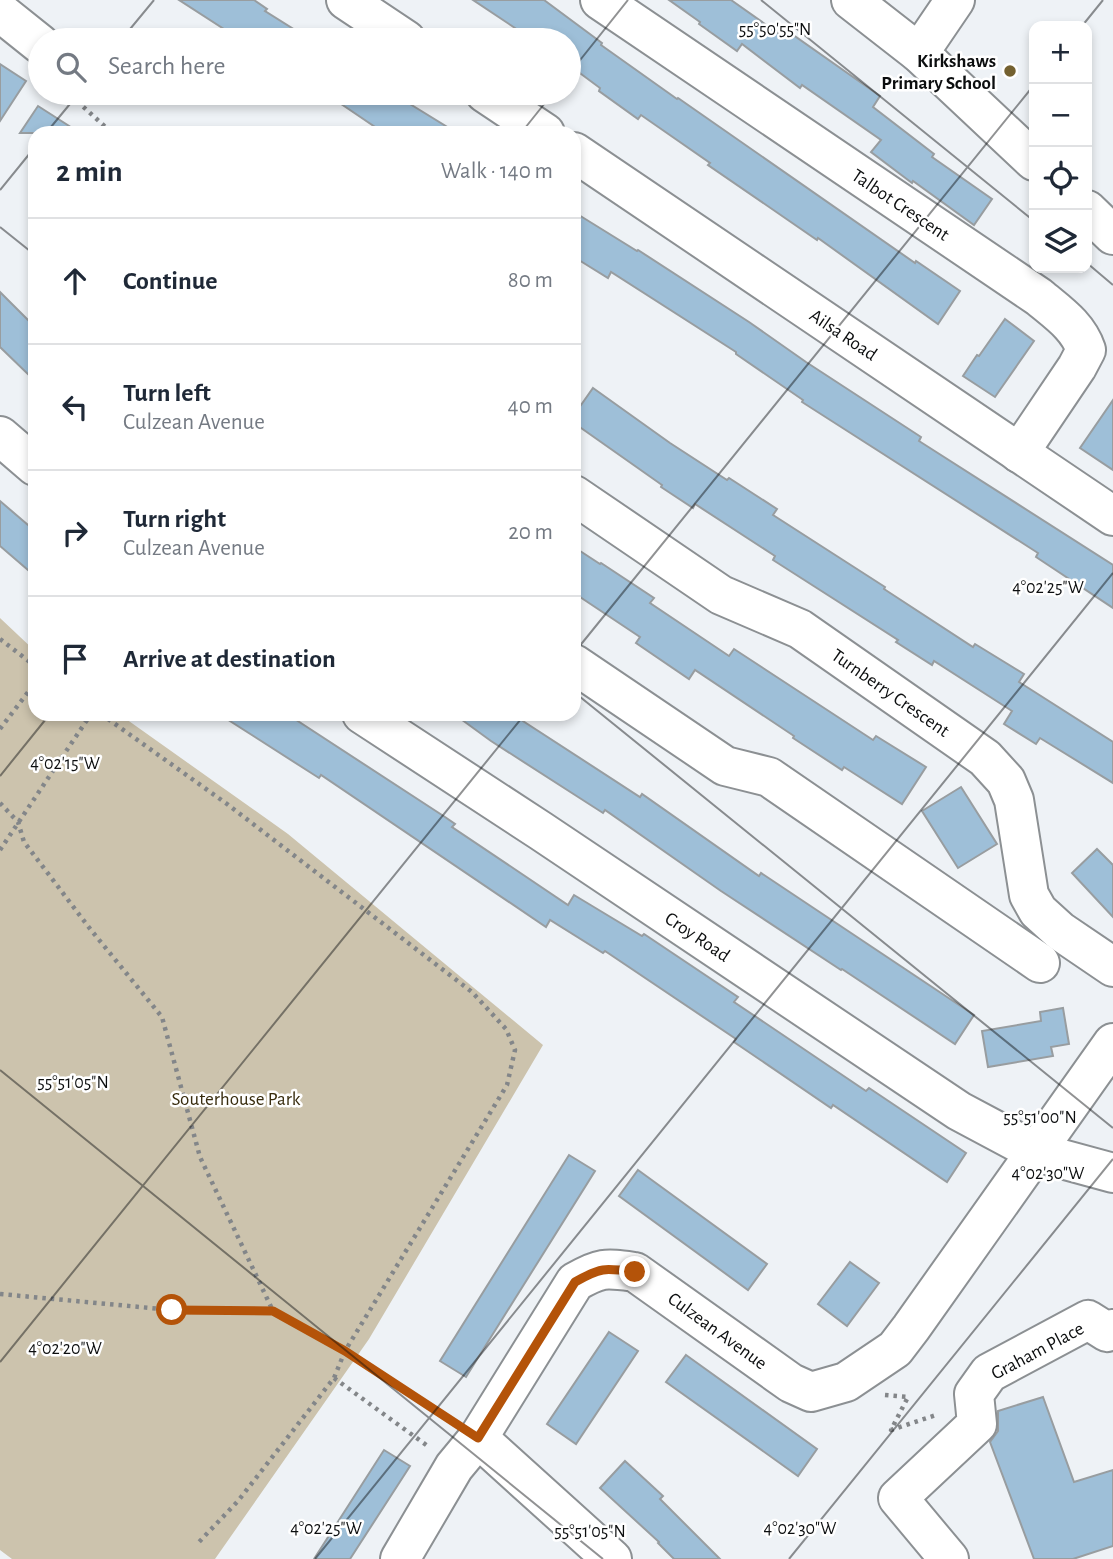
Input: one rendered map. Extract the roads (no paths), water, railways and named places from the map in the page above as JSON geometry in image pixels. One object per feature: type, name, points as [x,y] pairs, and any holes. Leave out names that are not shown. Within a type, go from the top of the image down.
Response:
[{"type":"street","points":[[346,0],[394,21]]},
{"type":"street","name":"Talbot Crescent","points":[[600,0],[1039,297],[1074,326],[1083,339],[1086,351],[1019,453]]},
{"type":"street","points":[[851,0],[919,53],[1029,156]]},
{"type":"street","points":[[919,53],[955,0]]},
{"type":"street","points":[[0,12],[28,34]]},
{"type":"street","points":[[503,105],[534,126]]},
{"type":"street","name":"Ailsa Road","points":[[581,157],[1113,516]]},
{"type":"street","points":[[1092,215],[1113,234]]},
{"type":"street","points":[[0,436],[28,460]]},
{"type":"street","name":"Turnberry Crescent","points":[[581,500],[721,595],[800,629],[985,758],[1006,781],[1014,800],[1029,895],[1038,911],[1060,931],[1113,967]]},
{"type":"street","points":[[581,669],[725,766],[769,777],[1040,963]]},
{"type":"street","name":"Croy Road","points":[[373,721],[959,1111],[1036,1152],[1113,1173]]},
{"type":"street","points":[[980,922],[1029,895]]},
{"type":"street","name":"Culzean Avenue","points":[[400,1559],[454,1467],[478,1438],[575,1282],[594,1271],[611,1269],[635,1272],[791,1383],[811,1392],[846,1382],[895,1349],[1113,1043]]},
{"type":"street","name":"Graham Place","points":[[949,1559],[898,1498],[977,1424],[974,1394],[989,1373],[1088,1320],[1107,1332],[1113,1329]]},
{"type":"street","points":[[478,1438],[612,1559]]},
{"type":"place","name":"Kirkshaws Primary School","points":[[1010,71]]},
{"type":"park label","name":"Souterhouse Park","points":[[236,1098]]}]
